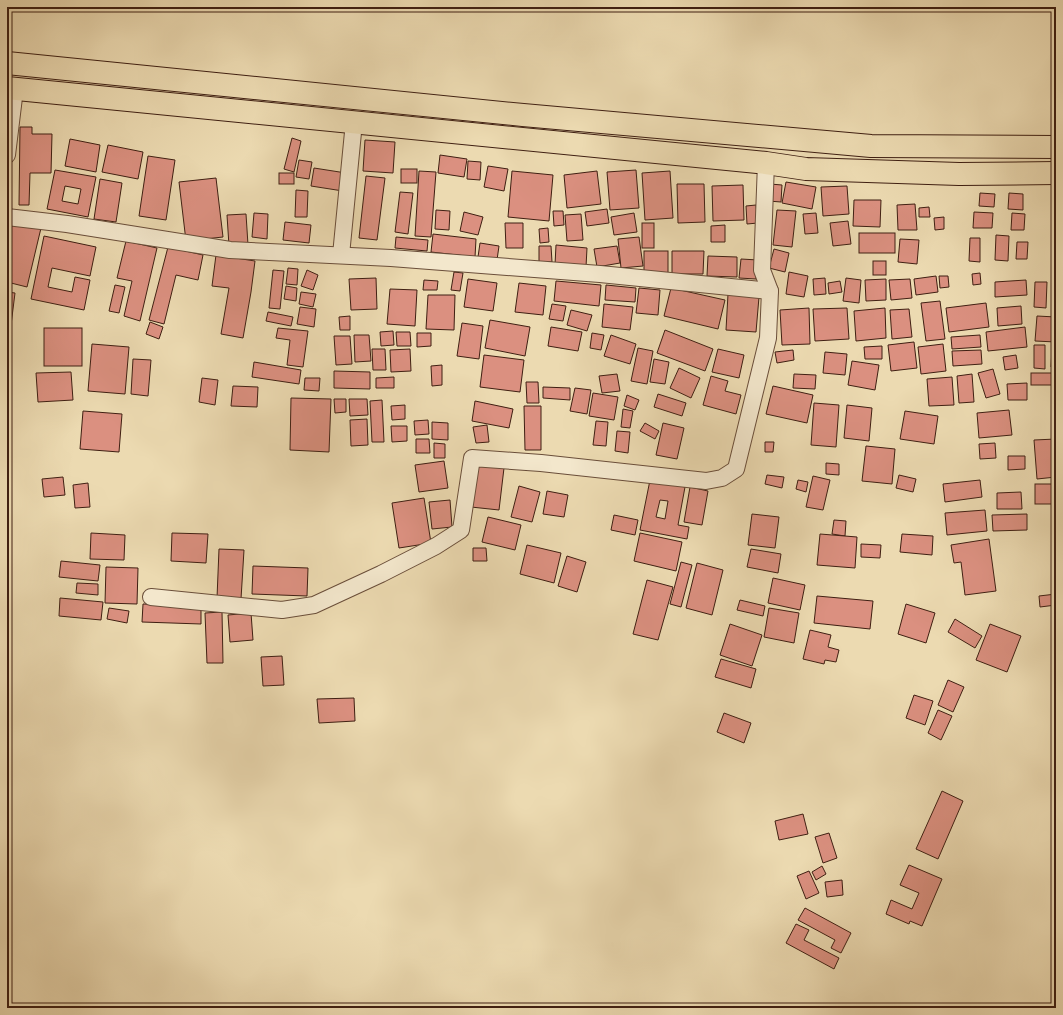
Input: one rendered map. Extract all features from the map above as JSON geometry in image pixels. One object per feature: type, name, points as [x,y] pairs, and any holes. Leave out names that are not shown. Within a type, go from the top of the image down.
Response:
[{"type":"highway","points":[[7,63],[515,114],[871,146],[1056,147]]},
{"type":"highway","points":[[11,88],[814,169],[960,174],[1056,174]]},
{"type":"street","points":[[7,155],[11,88]]},
{"type":"street","points":[[342,255],[354,122]]},
{"type":"street","points":[[150,597],[282,610],[314,605],[381,574],[436,546],[461,530],[472,458],[542,463],[706,481],[722,478],[736,469],[768,338],[770,291],[762,270],[766,163]]},
{"type":"street","points":[[7,217],[67,224],[230,250],[391,258],[600,274],[770,291]]},
{"type":"building","points":[[20,127],[32,127],[32,134],[52,134],[51,173],[30,173],[29,205],[19,205]]},
{"type":"building","points":[[292,138],[301,141],[294,172],[284,169]]},
{"type":"building","points":[[70,139],[100,145],[96,172],[65,166]]},
{"type":"building","points":[[365,140],[395,142],[393,173],[363,171]]},
{"type":"building","points":[[108,145],[143,152],[138,179],[102,172]]},
{"type":"building","points":[[440,155],[467,159],[464,177],[438,173]]},
{"type":"building","points":[[148,156],[175,160],[166,220],[139,216]]},
{"type":"building","points":[[299,160],[312,162],[309,179],[296,177]]},
{"type":"building","points":[[468,161],[481,162],[480,180],[467,179]]},
{"type":"building","points":[[488,166],[508,169],[504,191],[484,187]]},
{"type":"building","points":[[314,168],[346,173],[343,191],[311,186]]},
{"type":"building","points":[[401,169],[417,169],[417,183],[401,183]]},
{"type":"building","points":[[55,170],[96,177],[88,217],[47,209]],"holes":[[[65,186],[81,189],[78,204],[62,201]]]},
{"type":"building","points":[[636,170],[639,208],[610,210],[607,172]]},
{"type":"building","points":[[419,171],[436,172],[431,237],[415,236]]},
{"type":"building","points":[[512,171],[553,175],[549,221],[508,217]]},
{"type":"building","points":[[597,171],[601,204],[567,208],[564,175]]},
{"type":"building","points":[[670,171],[673,218],[645,220],[642,173]]},
{"type":"building","points":[[279,173],[294,173],[294,184],[279,184]]},
{"type":"building","points":[[366,176],[385,178],[377,240],[359,238]]},
{"type":"building","points":[[216,178],[223,237],[186,241],[179,182]]},
{"type":"building","points":[[100,179],[122,183],[116,222],[94,219]]},
{"type":"building","points":[[786,182],[816,187],[812,209],[782,203]]},
{"type":"building","points":[[677,184],[704,184],[705,222],[678,223]]},
{"type":"building","points":[[770,184],[782,185],[781,202],[768,201]]},
{"type":"building","points":[[743,185],[744,220],[713,221],[712,186]]},
{"type":"building","points":[[847,186],[849,214],[823,216],[821,187]]},
{"type":"building","points":[[296,190],[308,191],[307,217],[295,217]]},
{"type":"building","points":[[400,192],[413,193],[408,234],[395,232]]},
{"type":"building","points":[[980,193],[995,194],[994,207],[979,206]]},
{"type":"building","points":[[1009,193],[1023,194],[1023,210],[1008,209]]},
{"type":"building","points":[[854,200],[881,200],[880,227],[853,226]]},
{"type":"building","points":[[915,204],[917,230],[898,230],[897,205]]},
{"type":"building","points":[[756,205],[758,223],[747,224],[746,206]]},
{"type":"building","points":[[929,207],[930,217],[919,217],[919,208]]},
{"type":"building","points":[[607,209],[609,223],[587,226],[585,212]]},
{"type":"building","points":[[436,210],[450,211],[449,230],[435,229]]},
{"type":"building","points":[[777,210],[796,211],[792,247],[773,245]]},
{"type":"building","points":[[553,211],[563,211],[564,225],[554,226]]},
{"type":"building","points":[[464,212],[483,217],[478,235],[460,231]]},
{"type":"building","points":[[974,212],[993,213],[992,228],[973,228]]},
{"type":"building","points":[[254,213],[268,214],[267,239],[252,237]]},
{"type":"building","points":[[634,213],[637,232],[614,235],[611,217]]},
{"type":"building","points":[[816,213],[818,233],[805,234],[803,214]]},
{"type":"building","points":[[1012,213],[1025,214],[1024,230],[1011,230]]},
{"type":"building","points":[[246,214],[248,245],[229,246],[227,215]]},
{"type":"building","points":[[581,214],[583,240],[567,241],[565,215]]},
{"type":"building","points":[[944,217],[944,229],[935,230],[934,218]]},
{"type":"building","points":[[848,221],[851,244],[833,246],[830,223]]},
{"type":"building","points":[[285,222],[311,225],[309,243],[283,240]]},
{"type":"building","points":[[7,223],[41,228],[27,287],[7,282]]},
{"type":"building","points":[[505,223],[523,223],[523,248],[506,248]]},
{"type":"building","points":[[642,223],[654,223],[654,248],[642,248]]},
{"type":"building","points":[[725,225],[725,242],[711,242],[711,226]]},
{"type":"building","points":[[548,228],[549,242],[540,243],[539,229]]},
{"type":"building","points":[[859,233],[895,233],[895,253],[859,253]]},
{"type":"building","points":[[433,234],[476,239],[475,257],[431,252]]},
{"type":"building","points":[[996,235],[1009,236],[1008,261],[995,260]]},
{"type":"building","points":[[44,236],[96,247],[90,276],[52,268],[48,287],[72,292],[75,277],[90,280],[84,310],[31,299]]},
{"type":"building","points":[[396,237],[428,240],[427,251],[395,248]]},
{"type":"building","points":[[639,237],[643,266],[621,268],[618,239]]},
{"type":"building","points":[[970,238],[980,238],[980,262],[969,261]]},
{"type":"building","points":[[900,239],[919,240],[917,264],[898,262]]},
{"type":"building","points":[[126,241],[157,248],[140,321],[124,316],[132,281],[117,278]]},
{"type":"building","points":[[1017,242],[1028,242],[1027,259],[1016,259]]},
{"type":"building","points":[[480,243],[499,246],[497,260],[478,257]]},
{"type":"building","points":[[556,245],[587,248],[586,267],[555,265]]},
{"type":"building","points":[[539,246],[551,246],[552,262],[539,262]]},
{"type":"building","points":[[617,246],[620,263],[597,267],[594,249]]},
{"type":"building","points":[[168,247],[203,255],[198,280],[176,275],[164,324],[149,320]]},
{"type":"building","points":[[774,249],[789,253],[785,272],[769,268]]},
{"type":"building","points":[[644,251],[668,251],[668,273],[644,273]]},
{"type":"building","points":[[672,251],[704,251],[703,274],[672,274]]},
{"type":"building","points":[[216,255],[255,261],[243,338],[221,334],[229,288],[212,286]]},
{"type":"building","points":[[708,256],[737,257],[737,277],[707,276]]},
{"type":"building","points":[[741,259],[758,260],[756,279],[739,278]]},
{"type":"building","points":[[873,261],[886,261],[886,275],[873,275]]},
{"type":"building","points":[[288,268],[298,269],[297,285],[286,284]]},
{"type":"building","points":[[273,270],[284,271],[280,309],[269,308]]},
{"type":"building","points":[[307,270],[318,275],[313,290],[301,286]]},
{"type":"building","points":[[454,272],[463,273],[460,291],[451,290]]},
{"type":"building","points":[[789,272],[808,276],[804,297],[786,294]]},
{"type":"building","points":[[980,273],[981,284],[973,285],[972,274]]},
{"type":"building","points":[[1055,273],[1056,297],[1054,297]]},
{"type":"building","points":[[936,276],[938,292],[916,295],[914,279]]},
{"type":"building","points":[[939,276],[948,276],[949,287],[940,288]]},
{"type":"building","points":[[376,278],[377,309],[351,310],[349,279]]},
{"type":"building","points":[[825,278],[826,294],[814,295],[813,279]]},
{"type":"building","points":[[846,278],[861,280],[859,303],[843,301]]},
{"type":"building","points":[[468,279],[497,283],[493,311],[464,307]]},
{"type":"building","points":[[886,279],[886,300],[866,301],[865,280]]},
{"type":"building","points":[[910,279],[912,298],[891,300],[889,280]]},
{"type":"building","points":[[424,280],[438,281],[437,290],[423,290]]},
{"type":"building","points":[[1026,280],[1027,295],[995,297],[995,282]]},
{"type":"building","points":[[556,281],[601,285],[599,306],[554,301]]},
{"type":"building","points":[[840,281],[842,292],[829,294],[828,283]]},
{"type":"building","points":[[1035,282],[1047,282],[1046,308],[1034,307]]},
{"type":"building","points":[[519,283],[546,286],[543,315],[515,312]]},
{"type":"building","points":[[115,285],[125,287],[119,313],[109,311]]},
{"type":"building","points":[[606,285],[636,288],[635,302],[605,300]]},
{"type":"building","points":[[286,286],[297,288],[296,301],[284,299]]},
{"type":"building","points":[[639,288],[660,290],[658,315],[636,313]]},
{"type":"building","points":[[671,288],[725,300],[718,329],[664,316]]},
{"type":"building","points":[[390,289],[417,290],[415,326],[387,324]]},
{"type":"building","points":[[7,292],[15,293],[7,357]]},
{"type":"building","points":[[301,292],[316,294],[313,307],[299,304]]},
{"type":"building","points":[[728,294],[759,297],[756,332],[726,330]]},
{"type":"building","points":[[428,295],[455,295],[454,330],[426,329]]},
{"type":"building","points":[[940,301],[945,339],[926,341],[921,303]]},
{"type":"building","points":[[986,303],[989,327],[949,332],[946,308]]},
{"type":"building","points":[[552,304],[566,306],[563,321],[549,319]]},
{"type":"building","points":[[604,304],[633,307],[630,330],[602,327]]},
{"type":"building","points":[[1021,306],[1022,324],[998,326],[997,308]]},
{"type":"building","points":[[300,307],[316,309],[314,327],[297,324]]},
{"type":"building","points":[[809,308],[810,344],[782,345],[780,310]]},
{"type":"building","points":[[847,308],[849,339],[815,341],[813,309]]},
{"type":"building","points":[[885,308],[886,338],[856,341],[854,311]]},
{"type":"building","points":[[909,309],[912,337],[892,339],[890,310]]},
{"type":"building","points":[[571,310],[592,315],[587,331],[567,325]]},
{"type":"building","points":[[268,312],[293,317],[291,326],[266,321]]},
{"type":"building","points":[[350,316],[350,330],[340,330],[339,317]]},
{"type":"building","points":[[1037,316],[1056,317],[1056,342],[1035,341]]},
{"type":"building","points":[[490,320],[530,327],[525,356],[485,348]]},
{"type":"building","points":[[150,322],[163,327],[159,339],[146,334]]},
{"type":"building","points":[[462,323],[483,326],[479,359],[457,356]]},
{"type":"building","points":[[551,327],[582,332],[578,351],[548,346]]},
{"type":"building","points":[[1025,327],[1027,347],[988,351],[986,332]]},
{"type":"building","points":[[44,328],[82,328],[82,366],[44,366]]},
{"type":"building","points":[[278,328],[308,331],[303,367],[287,365],[290,340],[276,338]]},
{"type":"building","points":[[665,330],[713,349],[705,371],[657,353]]},
{"type":"building","points":[[393,331],[394,345],[381,346],[380,332]]},
{"type":"building","points":[[396,332],[410,332],[411,346],[397,346]]},
{"type":"building","points":[[417,333],[431,333],[431,346],[417,347]]},
{"type":"building","points":[[592,333],[604,335],[601,350],[590,348]]},
{"type":"building","points":[[354,335],[369,335],[371,361],[355,362]]},
{"type":"building","points":[[611,335],[636,344],[630,364],[604,356]]},
{"type":"building","points":[[980,335],[981,347],[952,349],[951,337]]},
{"type":"building","points":[[334,336],[350,336],[352,364],[336,365]]},
{"type":"building","points":[[914,342],[917,368],[891,371],[888,345]]},
{"type":"building","points":[[92,344],[129,347],[125,394],[88,391]]},
{"type":"building","points":[[943,344],[946,371],[921,374],[918,347]]},
{"type":"building","points":[[1034,345],[1045,345],[1045,369],[1034,368]]},
{"type":"building","points":[[882,346],[882,359],[865,359],[864,347]]},
{"type":"building","points":[[638,348],[653,351],[647,384],[631,381]]},
{"type":"building","points":[[1052,348],[1056,348],[1056,367],[1051,367]]},
{"type":"building","points":[[372,349],[385,349],[386,370],[373,370]]},
{"type":"building","points":[[410,349],[411,371],[391,372],[390,350]]},
{"type":"building","points":[[718,349],[744,355],[739,378],[712,372]]},
{"type":"building","points":[[793,350],[794,360],[777,363],[775,352]]},
{"type":"building","points":[[981,350],[982,364],[953,366],[952,351]]},
{"type":"building","points":[[825,352],[847,354],[845,375],[823,373]]},
{"type":"building","points":[[484,355],[524,360],[520,392],[480,387]]},
{"type":"building","points":[[1016,355],[1018,368],[1005,370],[1003,357]]},
{"type":"building","points":[[133,359],[151,360],[148,396],[131,394]]},
{"type":"building","points":[[654,359],[669,362],[665,384],[650,382]]},
{"type":"building","points":[[852,361],[879,365],[875,390],[848,385]]},
{"type":"building","points":[[254,362],[301,370],[299,384],[252,377]]},
{"type":"building","points":[[442,365],[442,385],[432,386],[431,366]]},
{"type":"building","points":[[679,368],[700,378],[691,398],[670,388]]},
{"type":"building","points":[[993,369],[1000,394],[986,398],[978,373]]},
{"type":"building","points":[[334,371],[370,372],[370,389],[334,388]]},
{"type":"building","points":[[71,372],[73,400],[38,402],[36,373]]},
{"type":"building","points":[[1031,373],[1056,373],[1056,385],[1031,385]]},
{"type":"building","points":[[617,374],[620,391],[602,393],[599,376]]},
{"type":"building","points":[[794,374],[816,375],[815,389],[793,388]]},
{"type":"building","points":[[972,374],[974,402],[959,403],[957,376]]},
{"type":"building","points":[[711,376],[728,381],[725,391],[741,395],[736,414],[703,405]]},
{"type":"building","points":[[394,377],[394,388],[376,388],[376,378]]},
{"type":"building","points":[[952,377],[954,405],[929,406],[927,379]]},
{"type":"building","points":[[202,378],[218,380],[215,405],[199,402]]},
{"type":"building","points":[[305,378],[320,378],[319,391],[304,390]]},
{"type":"building","points":[[526,382],[538,382],[539,403],[527,403]]},
{"type":"building","points":[[1027,383],[1027,400],[1008,400],[1007,384]]},
{"type":"building","points":[[233,386],[258,387],[257,407],[231,406]]},
{"type":"building","points":[[773,386],[813,395],[807,423],[766,414]]},
{"type":"building","points":[[543,387],[570,388],[570,400],[543,398]]},
{"type":"building","points":[[575,388],[591,390],[587,414],[570,411]]},
{"type":"building","points":[[593,393],[618,397],[614,420],[589,416]]},
{"type":"building","points":[[658,394],[686,403],[682,416],[654,407]]},
{"type":"building","points":[[627,395],[639,400],[635,410],[624,406]]},
{"type":"building","points":[[291,398],[331,399],[329,452],[290,450]]},
{"type":"building","points":[[334,399],[346,399],[346,412],[335,413]]},
{"type":"building","points":[[349,399],[367,399],[368,415],[350,416]]},
{"type":"building","points":[[382,400],[384,442],[372,442],[370,401]]},
{"type":"building","points":[[475,401],[513,409],[509,428],[472,421]]},
{"type":"building","points":[[814,403],[839,405],[836,447],[811,445]]},
{"type":"building","points":[[405,405],[405,419],[392,420],[391,406]]},
{"type":"building","points":[[847,405],[872,408],[869,441],[844,438]]},
{"type":"building","points":[[524,406],[541,406],[541,450],[525,450]]},
{"type":"building","points":[[623,409],[633,411],[630,428],[621,427]]},
{"type":"building","points":[[1009,410],[1012,435],[979,438],[977,413]]},
{"type":"building","points":[[83,411],[122,414],[119,452],[80,449]]},
{"type":"building","points":[[905,411],[938,416],[934,444],[900,439]]},
{"type":"building","points":[[367,419],[368,445],[351,446],[350,420]]},
{"type":"building","points":[[428,420],[429,434],[415,435],[414,421]]},
{"type":"building","points":[[596,421],[608,422],[606,446],[593,445]]},
{"type":"building","points":[[432,422],[448,423],[448,440],[432,439]]},
{"type":"building","points":[[645,423],[659,431],[655,439],[640,431]]},
{"type":"building","points":[[663,423],[684,428],[677,459],[656,455]]},
{"type":"building","points":[[487,425],[489,442],[476,443],[473,427]]},
{"type":"building","points":[[391,426],[407,426],[407,441],[392,442]]},
{"type":"building","points":[[617,431],[630,432],[628,453],[615,451]]},
{"type":"building","points":[[416,439],[429,439],[430,453],[416,453]]},
{"type":"building","points":[[1056,439],[1056,477],[1037,479],[1034,440]]},
{"type":"building","points":[[765,442],[774,442],[773,452],[765,452]]},
{"type":"building","points":[[434,443],[445,444],[445,458],[434,458]]},
{"type":"building","points":[[995,443],[996,458],[980,459],[979,444]]},
{"type":"building","points":[[866,446],[895,449],[892,484],[862,481]]},
{"type":"building","points":[[1008,456],[1025,456],[1025,469],[1008,470]]},
{"type":"building","points":[[444,461],[448,488],[419,492],[415,465]]},
{"type":"building","points":[[826,463],[839,464],[839,475],[826,474]]},
{"type":"building","points":[[476,465],[504,468],[499,510],[471,507]]},
{"type":"building","points":[[767,475],[784,477],[782,488],[765,484]]},
{"type":"building","points":[[899,475],[916,479],[913,492],[896,488]]},
{"type":"building","points":[[813,476],[830,480],[823,510],[806,507]]},
{"type":"building","points":[[63,477],[65,495],[44,497],[42,479]]},
{"type":"building","points":[[650,480],[685,487],[678,525],[689,527],[687,539],[640,530]],"holes":[[[660,500],[668,501],[665,519],[656,517]]]},
{"type":"building","points":[[798,480],[808,482],[806,492],[796,489]]},
{"type":"building","points":[[980,480],[982,497],[945,502],[943,484]]},
{"type":"building","points":[[88,483],[90,507],[75,508],[73,485]]},
{"type":"building","points":[[1035,484],[1056,484],[1056,504],[1035,504]]},
{"type":"building","points":[[519,486],[540,492],[532,522],[511,517]]},
{"type":"building","points":[[690,487],[708,491],[702,525],[684,522]]},
{"type":"building","points":[[547,491],[568,495],[564,517],[543,514]]},
{"type":"building","points":[[1021,492],[1022,509],[997,509],[997,493]]},
{"type":"building","points":[[424,498],[431,543],[399,548],[392,503]]},
{"type":"building","points":[[450,500],[452,527],[432,529],[429,502]]},
{"type":"building","points":[[985,510],[987,531],[947,535],[945,513]]},
{"type":"building","points":[[752,514],[779,517],[775,548],[748,545]]},
{"type":"building","points":[[1027,514],[1027,530],[993,531],[992,515]]},
{"type":"building","points":[[614,515],[638,520],[635,535],[611,530]]},
{"type":"building","points":[[488,517],[521,525],[515,550],[482,542]]},
{"type":"building","points":[[834,520],[846,521],[845,536],[832,534]]},
{"type":"building","points":[[91,533],[125,535],[124,560],[90,559]]},
{"type":"building","points":[[172,533],[208,534],[206,563],[171,561]]},
{"type":"building","points":[[640,533],[682,542],[676,571],[634,561]]},
{"type":"building","points":[[820,534],[857,537],[855,568],[817,565]]},
{"type":"building","points":[[902,534],[933,536],[932,555],[900,552]]},
{"type":"building","points":[[989,539],[996,591],[965,595],[961,562],[954,563],[951,545]]},
{"type":"building","points":[[861,544],[881,545],[880,558],[861,557]]},
{"type":"building","points":[[527,545],[561,553],[554,583],[520,574]]},
{"type":"building","points":[[473,548],[486,548],[487,561],[473,561]]},
{"type":"building","points":[[219,549],[244,550],[241,599],[217,598]]},
{"type":"building","points":[[751,549],[781,554],[778,573],[747,567]]},
{"type":"building","points":[[567,556],[586,562],[577,592],[558,586]]},
{"type":"building","points":[[61,561],[100,565],[98,581],[59,577]]},
{"type":"building","points":[[681,562],[692,565],[681,607],[670,604]]},
{"type":"building","points":[[697,563],[723,570],[712,615],[686,608]]},
{"type":"building","points":[[253,566],[308,568],[307,596],[252,594]]},
{"type":"building","points":[[106,567],[138,568],[137,604],[105,603]]},
{"type":"building","points":[[773,578],[805,585],[800,610],[768,603]]},
{"type":"building","points":[[647,580],[673,587],[658,640],[633,634]]},
{"type":"building","points":[[77,583],[98,584],[98,595],[76,593]]},
{"type":"building","points":[[1056,594],[1056,605],[1040,607],[1039,596]]},
{"type":"building","points":[[817,596],[873,601],[870,629],[814,623]]},
{"type":"building","points":[[60,598],[103,602],[101,620],[59,616]]},
{"type":"building","points":[[740,600],[765,606],[763,616],[737,610]]},
{"type":"building","points":[[143,604],[201,606],[201,624],[142,622]]},
{"type":"building","points":[[906,604],[935,613],[926,643],[898,634]]},
{"type":"building","points":[[109,608],[129,611],[127,623],[107,619]]},
{"type":"building","points":[[769,608],[799,613],[794,643],[764,637]]},
{"type":"building","points":[[222,612],[223,663],[207,663],[205,613]]},
{"type":"building","points":[[251,613],[253,640],[230,642],[228,615]]},
{"type":"building","points":[[955,619],[982,636],[975,648],[948,632]]},
{"type":"building","points":[[730,624],[762,635],[752,666],[720,655]]},
{"type":"building","points":[[990,624],[1021,636],[1007,672],[976,660]]},
{"type":"building","points":[[810,630],[831,635],[828,647],[839,650],[836,662],[825,660],[824,664],[803,659]]},
{"type":"building","points":[[282,656],[284,685],[263,686],[261,657]]},
{"type":"building","points":[[721,659],[756,669],[751,688],[715,677]]},
{"type":"building","points":[[948,680],[964,687],[953,712],[938,705]]},
{"type":"building","points":[[914,695],[933,701],[925,725],[906,718]]},
{"type":"building","points":[[354,698],[355,721],[319,723],[317,699]]},
{"type":"building","points":[[938,710],[952,716],[941,740],[928,733]]},
{"type":"building","points":[[724,713],[751,723],[744,743],[717,732]]},
{"type":"building","points":[[942,791],[963,801],[938,859],[916,849]]},
{"type":"building","points":[[803,814],[808,834],[779,840],[775,821]]},
{"type":"building","points":[[829,833],[837,858],[823,863],[815,837]]},
{"type":"building","points":[[909,865],[942,879],[922,926],[910,921],[909,924],[886,914],[891,900],[912,909],[919,893],[900,885]]},
{"type":"building","points":[[822,866],[826,874],[816,880],[812,872]]},
{"type":"building","points":[[809,871],[819,893],[806,899],[797,876]]},
{"type":"building","points":[[842,880],[843,895],[827,897],[825,882]]},
{"type":"building","points":[[805,908],[851,933],[841,953],[831,948],[835,940],[798,920]]},
{"type":"building","points":[[796,924],[809,930],[804,940],[839,958],[834,969],[786,943]]}]
